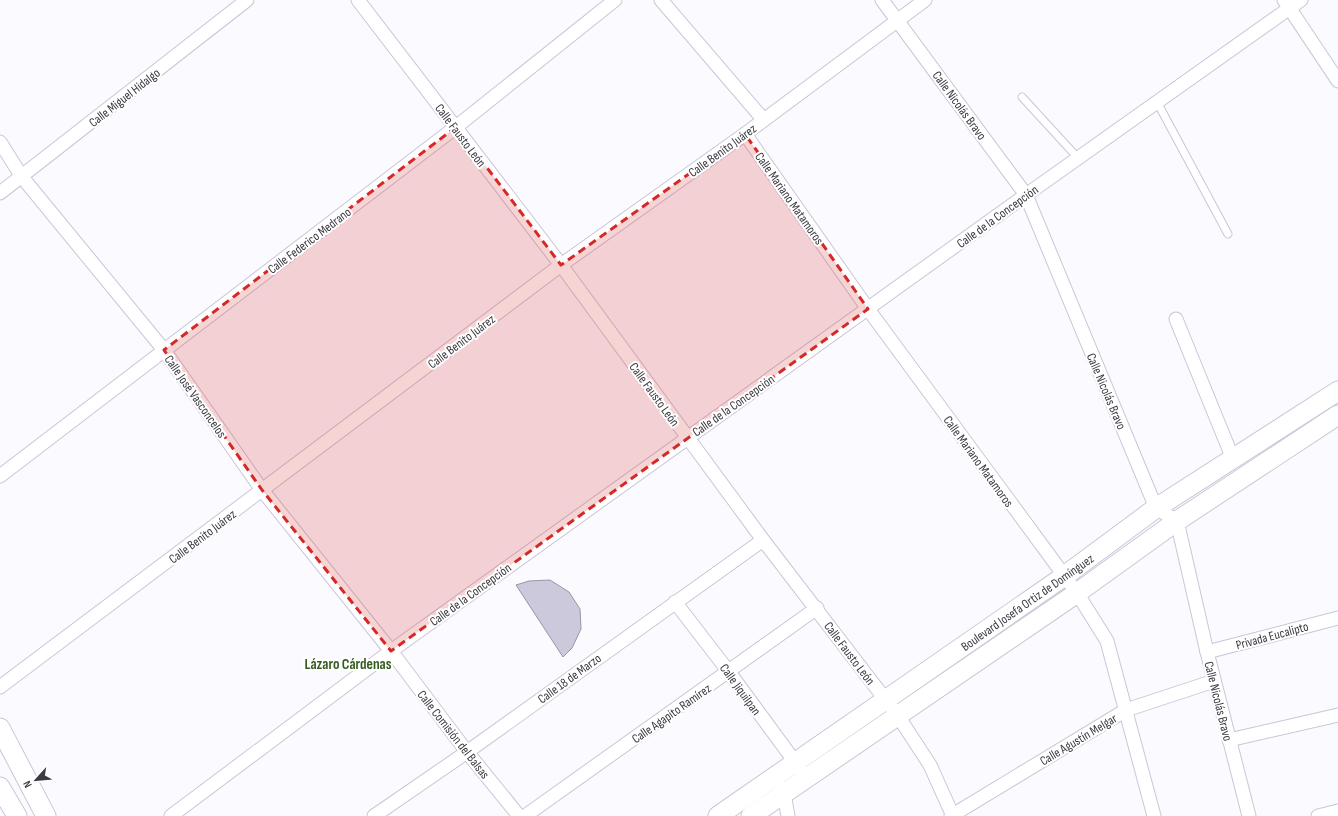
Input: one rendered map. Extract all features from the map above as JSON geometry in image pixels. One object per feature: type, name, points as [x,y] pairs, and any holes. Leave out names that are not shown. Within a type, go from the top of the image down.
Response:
[{"type":"street","name":"Calle Miguel Hidalgo","points":[[0,193],[247,0]]},
{"type":"street","name":"Calle Fausto León","points":[[358,0],[561,266],[763,540],[817,608],[898,716],[930,765],[952,816]]},
{"type":"street","name":"Calle Federico Medrano","points":[[0,476],[456,128],[615,0]]},
{"type":"street","points":[[661,0],[763,119]]},
{"type":"street","name":"Calle Nicolás Bravo","points":[[882,0],[1026,195],[1156,508]]},
{"type":"street","name":"Calle Benito Juárez","points":[[0,687],[561,266],[745,134],[763,119],[925,0]]},
{"type":"street","points":[[1292,2],[1338,81]]},
{"type":"street","name":"Calle de la Concepción","points":[[170,816],[391,651],[687,437],[1157,102],[1292,2]]},
{"type":"street","name":"Calle Mariano Matamoros","points":[[745,134],[868,309],[1063,577],[1077,593],[1107,641],[1154,816]]},
{"type":"street","name":"Calle José Vasconcelos","points":[[0,142],[22,177],[164,350],[262,490],[391,651]]},
{"type":"street","points":[[1176,319],[1233,459]]},
{"type":"street","name":"Boulevard Josefa Ortiz de Domínguez","points":[[750,816],[779,786],[886,701],[1063,577],[1156,508],[1338,392]]},
{"type":"street","name":"Boulevard Josefa Ortiz de Domínguez","points":[[800,770],[898,716],[1077,593],[1177,521],[1338,415]]},
{"type":"street","points":[[1156,508],[1177,521]]},
{"type":"street","name":"Calle Nicolás Bravo","points":[[1177,521],[1214,681],[1249,816]]},
{"type":"street","name":"Calle 18 de Marzo","points":[[374,816],[467,752],[763,540]]},
{"type":"street","name":"Calle Jiquilpan","points":[[675,602],[729,672],[800,770]]},
{"type":"street","name":"Calle Agapito Ramírez","points":[[525,816],[817,608]]},
{"type":"street","name":"Privada Eucalipto","points":[[1207,652],[1338,618]]},
{"type":"street","name":"Calle Comisión del Balsas","points":[[391,651],[467,752],[519,816]]},
{"type":"street","name":"Calle Agustín Melgar","points":[[952,816],[1126,710],[1214,681]]},
{"type":"street","points":[[1230,740],[1338,715]]},
{"type":"street","points":[[0,728],[46,816]]},
{"type":"street","points":[[779,786],[788,816]]},
{"type":"street","name":"Boulevard Josefa Ortiz de Domínguez","points":[[718,816],[779,786]]},
{"type":"street","points":[[0,787],[16,816]]},
{"type":"street","points":[[1318,816],[1338,811]]},
{"type":"lane","points":[[1022,97],[1078,158]]},
{"type":"lane","points":[[1157,102],[1228,234]]},
{"type":"highlighted area","points":[[456,127],[561,265],[745,134],[868,309],[391,651],[262,490],[164,350]]},
{"type":"building","points":[[550,580],[569,592],[580,609],[581,629],[572,648],[563,657],[516,585],[529,581]]},
{"type":"district","name":"Lázaro Cárdenas","points":[[348,664]]}]
